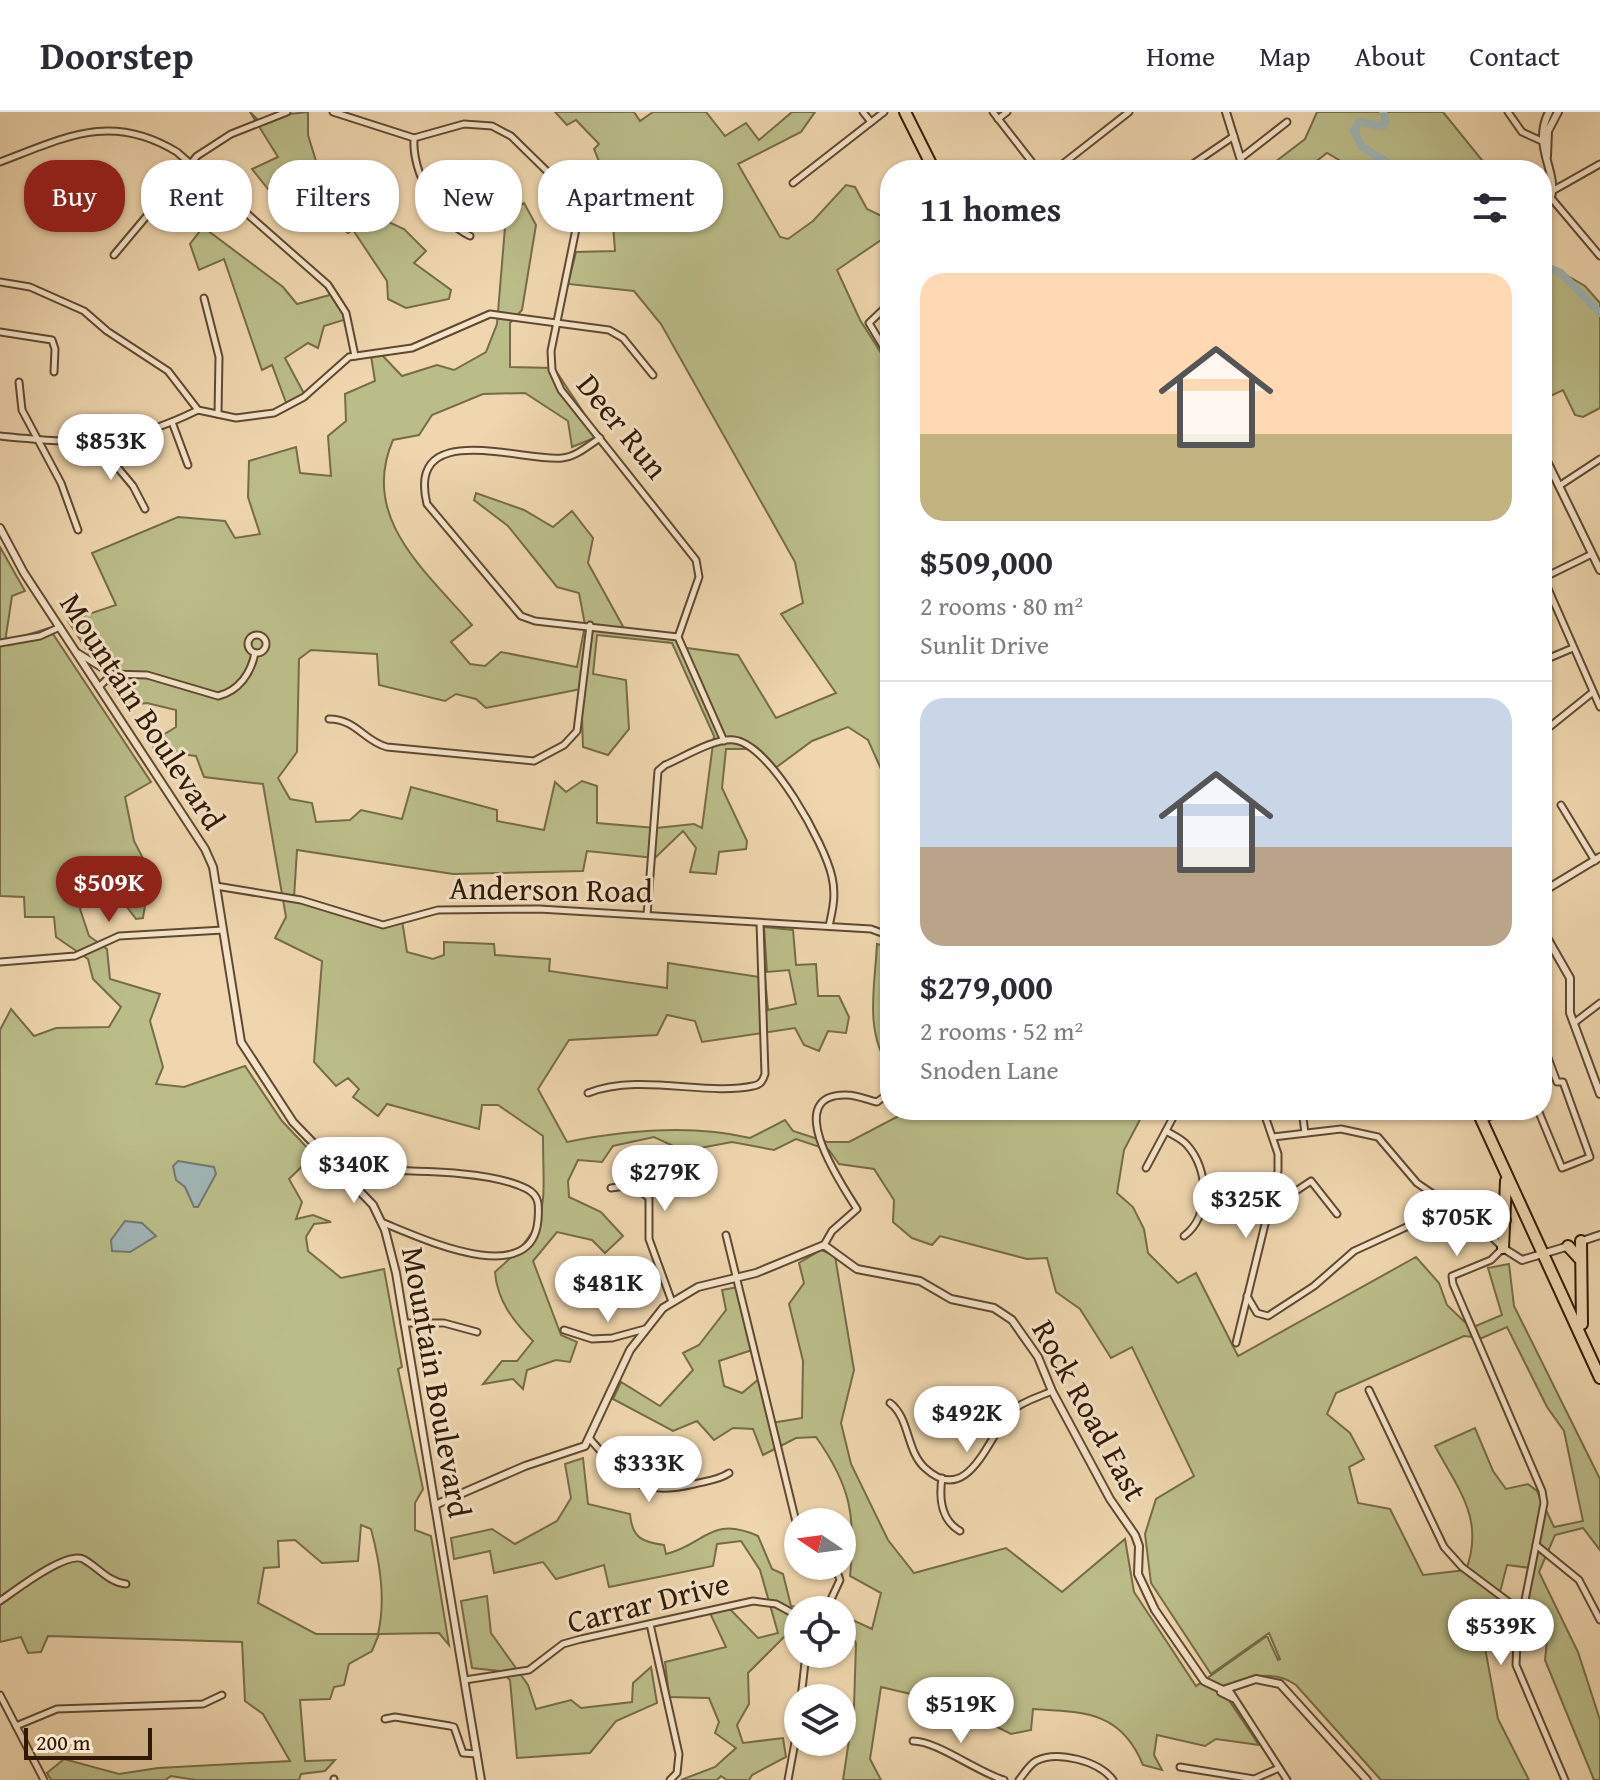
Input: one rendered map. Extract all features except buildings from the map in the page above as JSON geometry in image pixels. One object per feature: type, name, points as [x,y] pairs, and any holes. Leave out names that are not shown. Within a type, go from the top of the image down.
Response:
[{"type":"highway","points":[[905,112],[929,160]]},
{"type":"highway","points":[[911,112],[935,160]]},
{"type":"highway","points":[[1482,1120],[1600,1363]]},
{"type":"highway","points":[[1488,1120],[1600,1378]]},
{"type":"highway","points":[[1502,1164],[1508,1193],[1503,1248]]},
{"type":"highway","points":[[1483,1228],[1496,1229],[1506,1218]]},
{"type":"highway","points":[[1581,1241],[1582,1324]]},
{"type":"highway","points":[[1568,1246],[1579,1258]]},
{"type":"street","points":[[193,160],[217,141],[287,112]]},
{"type":"street","points":[[333,112],[414,138],[415,166],[420,180],[460,230],[470,236]]},
{"type":"street","points":[[863,112],[871,122]]},
{"type":"street","points":[[793,183],[884,112]]},
{"type":"street","points":[[993,112],[1030,160]]},
{"type":"street","points":[[998,119],[1007,112]]},
{"type":"street","points":[[1068,160],[1129,112]]},
{"type":"street","points":[[1226,112],[1241,158],[1287,122]]},
{"type":"street","points":[[1508,112],[1522,132],[1544,142]]},
{"type":"street","points":[[1548,160],[1544,142],[1549,112]]},
{"type":"street","points":[[1544,142],[1558,112]]},
{"type":"street","name":"Deer Run","points":[[414,138],[464,124],[492,126],[511,136],[562,186],[571,200],[577,224],[550,363],[557,384],[696,560],[699,577],[678,637]]},
{"type":"street","points":[[0,162],[93,129],[118,128],[153,138],[185,160]]},
{"type":"street","points":[[1199,160],[1234,136]]},
{"type":"street","points":[[1554,190],[1600,164]]},
{"type":"street","points":[[1552,181],[1552,199],[1600,256]]},
{"type":"street","points":[[252,218],[328,285],[346,313],[355,356]]},
{"type":"street","points":[[114,255],[141,222]]},
{"type":"street","points":[[0,282],[30,287],[84,311],[168,371],[198,410]]},
{"type":"street","points":[[204,298],[219,357],[218,414]]},
{"type":"street","points":[[880,313],[869,323],[880,341]]},
{"type":"street","points":[[0,436],[98,443],[145,434],[198,410],[249,418],[288,408],[346,359],[412,348],[490,314],[557,322],[617,334],[653,375]]},
{"type":"street","points":[[0,332],[52,340],[55,349],[54,372]]},
{"type":"street","points":[[19,382],[21,406],[61,483],[78,530]]},
{"type":"street","points":[[172,422],[188,465]]},
{"type":"street","points":[[600,438],[574,455],[559,459],[469,449],[452,451],[432,466],[425,496],[435,515],[519,614],[535,621],[678,637],[724,741]]},
{"type":"street","points":[[98,443],[133,486],[145,509]]},
{"type":"street","points":[[1559,486],[1600,459]]},
{"type":"street","points":[[1552,472],[1600,570]]},
{"type":"street","name":"Mountain Boulevard","points":[[0,528],[24,573],[202,841],[216,886],[241,1042],[275,1099],[373,1205],[381,1222],[396,1273],[481,1780]]},
{"type":"street","points":[[1552,572],[1592,554]]},
{"type":"street","points":[[1552,598],[1600,707]]},
{"type":"street","points":[[329,719],[349,722],[379,745],[387,747],[520,761],[543,759],[577,731],[590,625]]},
{"type":"street","points":[[0,643],[40,636],[60,627]]},
{"type":"street","points":[[1552,657],[1573,648]]},
{"type":"street","points":[[77,653],[112,674],[147,675],[218,696],[226,694],[248,675],[255,653]]},
{"type":"street","points":[[99,687],[112,674]]},
{"type":"street","points":[[1552,725],[1593,692]]},
{"type":"street","points":[[647,915],[658,771],[665,765],[724,741],[747,744],[780,780],[811,825],[832,875],[834,897],[829,926]]},
{"type":"street","points":[[1552,886],[1597,859],[1561,805]]},
{"type":"street","name":"Anderson Road","points":[[216,886],[301,900],[383,925],[449,909],[647,915],[871,929],[880,932]]},
{"type":"street","points":[[588,1093],[659,1084],[735,1087],[762,1082],[765,1074],[760,923]]},
{"type":"street","points":[[0,962],[75,956],[119,936],[223,930]]},
{"type":"street","points":[[1552,946],[1570,978],[1570,1009],[1600,1094]]},
{"type":"street","points":[[1574,1023],[1600,1003]]},
{"type":"street","points":[[1542,1120],[1562,1168],[1590,1157],[1563,1082],[1557,1082],[1552,1069]]},
{"type":"street","points":[[435,1505],[525,1466],[580,1449],[590,1439],[630,1350],[645,1329],[672,1302],[698,1287],[774,1267],[824,1245],[832,1231],[857,1212],[816,1136],[817,1118],[832,1098],[848,1095],[877,1102],[880,1100]]},
{"type":"street","points":[[1146,1168],[1172,1120]]},
{"type":"street","points":[[1236,1343],[1279,1159],[1267,1120]]},
{"type":"street","points":[[1303,1120],[1305,1133]]},
{"type":"street","points":[[1273,1137],[1341,1129],[1378,1137],[1417,1183],[1483,1228],[1503,1248],[1522,1260],[1600,1235]]},
{"type":"street","points":[[1166,1131],[1185,1142],[1201,1170],[1204,1186],[1200,1217],[1195,1228],[1184,1236]]},
{"type":"street","points":[[340,1169],[471,1176],[524,1187],[535,1195],[539,1203],[537,1230],[520,1252],[503,1257],[465,1252],[381,1222]]},
{"type":"street","points":[[1268,1210],[1311,1181],[1337,1214]]},
{"type":"street","points":[[611,1188],[633,1185],[649,1198],[649,1239],[672,1302]]},
{"type":"street","points":[[1247,1296],[1257,1313],[1265,1317],[1314,1286],[1354,1251],[1451,1206]]},
{"type":"street","points":[[726,1235],[792,1508]]},
{"type":"street","name":"Rock Road East","points":[[824,1245],[865,1272],[920,1281],[951,1299],[1003,1313],[1027,1339],[1110,1499],[1135,1535],[1139,1546],[1138,1574],[1151,1602],[1204,1681],[1215,1689],[1235,1693],[1266,1679],[1283,1686],[1367,1780]]},
{"type":"street","points":[[1503,1248],[1491,1260],[1452,1276],[1542,1491],[1544,1503],[1515,1649],[1517,1670],[1565,1780]]},
{"type":"street","points":[[404,1323],[444,1323],[477,1332]]},
{"type":"street","points":[[564,1330],[592,1339],[645,1329]]},
{"type":"street","points":[[1369,1390],[1444,1547],[1462,1567],[1522,1612]]},
{"type":"street","points":[[890,1403],[897,1411],[920,1462],[942,1478],[960,1476],[973,1469],[1012,1411],[1052,1391]]},
{"type":"street","points":[[590,1439],[628,1480],[653,1489],[671,1490],[729,1473]]},
{"type":"street","points":[[942,1478],[941,1504],[950,1524],[960,1531]]},
{"type":"street","points":[[1536,1545],[1579,1580],[1600,1620]]},
{"type":"street","points":[[0,1601],[69,1558],[83,1559],[114,1581],[126,1584]]},
{"type":"street","name":"Carrar Drive","points":[[465,1680],[529,1670],[563,1644],[650,1624],[753,1601],[784,1608]]},
{"type":"street","points":[[650,1624],[679,1754],[677,1773],[670,1780]]},
{"type":"street","points":[[1235,1693],[1287,1780]]},
{"type":"street","points":[[0,1695],[44,1780]]},
{"type":"street","points":[[16,1726],[57,1709],[203,1704],[222,1695]]},
{"type":"street","points":[[385,1719],[395,1717],[450,1726],[456,1732],[459,1748],[468,1755],[477,1754]]},
{"type":"street","points":[[913,1741],[930,1743],[974,1769],[1004,1780]]},
{"type":"street","points":[[788,1780],[792,1756]]},
{"type":"street","points":[[1019,1780],[1033,1763],[1060,1757],[1102,1768],[1113,1780]]},
{"type":"street","points":[[1180,1767],[1254,1779],[1279,1768]]},
{"type":"street","points":[[1201,1772],[1204,1780]]},
{"type":"green space","points":[[250,112],[263,125],[290,114],[308,112],[308,135],[316,160],[272,160],[278,157]]},
{"type":"green space","points":[[555,112],[634,112],[640,121],[653,112],[706,112],[725,136],[746,123],[759,140],[792,112],[815,112],[801,132],[738,164],[780,237],[788,239],[813,221],[846,185],[855,187],[867,209],[880,215],[880,241],[837,270],[860,320],[880,351],[880,767],[868,740],[848,727],[812,741],[774,769],[752,749],[726,749],[722,788],[747,841],[746,849],[719,852],[716,874],[690,872],[696,848],[683,831],[655,858],[587,851],[583,871],[453,874],[297,850],[294,898],[374,923],[402,920],[407,952],[433,959],[444,955],[444,942],[494,944],[495,955],[550,959],[549,971],[667,988],[668,963],[765,978],[768,1010],[796,1004],[789,970],[767,972],[764,927],[793,930],[796,965],[816,964],[818,996],[839,996],[849,1017],[846,1033],[828,1031],[819,1051],[804,1045],[795,1028],[702,1042],[695,1021],[667,1015],[657,1035],[569,1040],[538,1089],[567,1142],[658,1130],[705,1131],[750,1138],[785,1120],[793,1131],[827,1142],[849,1142],[891,1120],[1140,1120],[1124,1150],[1117,1193],[1133,1207],[1144,1229],[1148,1253],[1178,1283],[1196,1273],[1238,1356],[1416,1257],[1439,1283],[1447,1305],[1471,1328],[1502,1315],[1488,1268],[1509,1264],[1514,1306],[1600,1479],[1600,1550],[1583,1528],[1555,1535],[1539,1572],[1578,1652],[1600,1720],[1600,1780],[1594,1780],[1545,1660],[1547,1640],[1533,1635],[1523,1617],[1531,1568],[1507,1565],[1499,1596],[1482,1631],[1498,1719],[1529,1780],[1381,1780],[1296,1685],[1271,1676],[1228,1686],[1230,1702],[1259,1745],[1216,1739],[1205,1746],[1157,1735],[1154,1755],[1162,1770],[1143,1765],[1124,1734],[1099,1718],[1069,1711],[1033,1709],[1031,1730],[1011,1734],[949,1703],[881,1687],[870,1759],[881,1780],[843,1780],[847,1756],[856,1756],[856,1622],[872,1629],[881,1593],[856,1579],[856,1508],[849,1508],[844,1487],[828,1455],[816,1437],[796,1438],[763,1455],[753,1429],[733,1428],[714,1440],[697,1421],[673,1431],[613,1399],[621,1382],[660,1406],[693,1370],[683,1353],[699,1345],[726,1310],[722,1290],[738,1287],[752,1350],[719,1361],[724,1386],[742,1393],[760,1378],[771,1423],[802,1418],[803,1361],[789,1304],[804,1283],[799,1263],[821,1250],[835,1256],[854,1370],[841,1423],[851,1464],[888,1540],[914,1573],[1006,1548],[1062,1592],[1125,1539],[1134,1592],[1196,1686],[1267,1636],[1280,1659],[1269,1633],[1211,1674],[1151,1583],[1145,1534],[1156,1499],[1194,1476],[1132,1347],[1111,1358],[1080,1309],[1056,1292],[1047,1258],[1027,1259],[940,1236],[932,1245],[912,1238],[893,1222],[894,1200],[874,1169],[839,1164],[829,1150],[796,1139],[774,1150],[732,1142],[684,1151],[654,1137],[613,1146],[602,1162],[578,1160],[568,1181],[569,1197],[601,1212],[623,1236],[605,1253],[592,1240],[557,1232],[533,1261],[561,1335],[577,1342],[570,1362],[556,1360],[527,1370],[523,1389],[513,1379],[483,1384],[502,1361],[517,1361],[533,1341],[507,1310],[495,1272],[527,1240],[541,1212],[543,1136],[498,1105],[482,1105],[479,1129],[387,1104],[378,1116],[353,1097],[359,1089],[348,1078],[336,1086],[314,1062],[322,961],[275,938],[286,917],[263,784],[204,777],[196,756],[154,751],[153,741],[176,727],[176,710],[147,703],[124,706],[68,621],[116,605],[92,553],[178,517],[225,521],[235,538],[260,534],[248,497],[249,461],[296,447],[300,473],[331,476],[328,436],[346,421],[345,394],[375,381],[371,356],[382,355],[402,376],[437,365],[454,370],[486,352],[497,324],[505,232],[522,232],[524,203],[536,225],[522,310],[510,323],[510,367],[554,368],[599,436],[572,447],[568,421],[525,393],[483,394],[432,415],[419,435],[393,440],[385,468],[385,494],[391,519],[402,542],[418,563],[472,625],[451,642],[470,664],[485,666],[501,652],[577,667],[585,625],[579,593],[557,587],[508,526],[474,500],[476,493],[524,510],[553,527],[572,511],[593,538],[588,563],[625,630],[676,638],[680,647],[738,655],[776,718],[836,693],[781,614],[803,603],[795,562],[661,324],[634,291],[568,284],[576,252],[615,251],[614,232],[723,232],[723,160],[598,160],[594,149],[599,144],[576,120],[567,125]],"holes":[[[597,635],[672,643],[714,736],[702,828],[694,824],[656,828],[597,823],[597,786],[582,781],[566,792],[555,782],[544,830],[497,821],[497,810],[411,787],[402,819],[361,810],[350,820],[316,822],[312,803],[290,799],[278,778],[297,752],[299,659],[311,650],[377,654],[379,685],[445,701],[456,694],[476,699],[486,708],[581,689],[583,747],[608,755],[629,729],[626,680],[593,674]],[[1507,1327],[1547,1407],[1564,1431],[1583,1521],[1554,1527],[1537,1491],[1528,1484],[1506,1489],[1493,1471],[1475,1428],[1435,1446],[1466,1505],[1471,1520],[1471,1552],[1466,1570],[1423,1575],[1390,1509],[1358,1503],[1349,1467],[1364,1459],[1350,1433],[1327,1414],[1336,1393],[1464,1336],[1482,1338]]]},
{"type":"green space","points":[[1317,112],[1443,112],[1482,160],[1339,160],[1327,153],[1318,160],[1278,160],[1305,139]]},
{"type":"green space","points":[[268,162],[268,189],[252,169]]},
{"type":"green space","points":[[399,227],[404,229],[426,251],[414,263],[451,290],[449,299],[406,308],[388,299],[387,281],[354,232],[399,232]]},
{"type":"green space","points":[[199,232],[210,232],[283,287],[297,304],[337,293],[350,318],[324,326],[318,348],[308,343],[285,358],[307,399],[288,408],[272,365],[262,370],[224,259],[199,270],[190,244]]},
{"type":"green space","points":[[1552,267],[1585,286],[1600,303],[1600,408],[1583,417],[1575,415],[1563,390],[1552,395]]},
{"type":"green space","points":[[0,547],[25,591],[12,596],[5,642],[49,628],[151,782],[125,797],[134,841],[150,872],[143,918],[136,919],[120,898],[96,888],[80,909],[89,936],[107,949],[110,979],[160,994],[150,1021],[163,1067],[156,1084],[184,1087],[245,1066],[282,1121],[314,1155],[289,1179],[302,1202],[296,1219],[313,1215],[331,1222],[314,1224],[306,1237],[308,1251],[341,1278],[384,1269],[402,1367],[398,1369],[423,1489],[415,1503],[415,1530],[431,1536],[449,1645],[439,1633],[379,1634],[372,1651],[349,1664],[344,1685],[334,1687],[330,1699],[300,1700],[305,1761],[335,1760],[325,1771],[301,1774],[299,1780],[196,1780],[171,1776],[165,1780],[51,1780],[47,1773],[64,1759],[119,1774],[158,1768],[290,1761],[263,1714],[245,1701],[242,1642],[48,1636],[41,1652],[28,1653],[21,1637],[0,1642],[0,1030],[11,1009],[34,1036],[56,1028],[109,1027],[121,1007],[93,979],[88,959],[56,937],[54,917],[25,917],[24,897],[0,896]],"holes":[[[361,1525],[371,1529],[381,1581],[382,1608],[378,1634],[316,1634],[258,1603],[264,1568],[279,1567],[278,1541],[295,1540],[322,1563],[358,1561]]]},
{"type":"green space","points":[[877,944],[880,945],[880,1048],[874,1024]]},
{"type":"green space","points":[[583,1458],[588,1504],[630,1514],[636,1534],[644,1540],[664,1545],[666,1554],[718,1530],[742,1530],[758,1536],[772,1569],[783,1574],[788,1596],[784,1596],[784,1637],[748,1673],[749,1704],[737,1725],[743,1743],[783,1738],[786,1757],[752,1775],[749,1780],[727,1780],[721,1776],[717,1780],[681,1780],[715,1767],[736,1748],[715,1733],[719,1722],[709,1698],[669,1697],[665,1662],[726,1647],[709,1611],[728,1607],[758,1638],[778,1633],[760,1570],[741,1541],[717,1544],[713,1566],[609,1587],[604,1565],[556,1579],[543,1562],[494,1573],[490,1551],[454,1559],[451,1538],[492,1529],[515,1544],[557,1521],[571,1498],[565,1464]]},
{"type":"green space","points":[[487,1596],[491,1633],[528,1685],[536,1709],[571,1700],[581,1708],[632,1702],[633,1683],[651,1667],[657,1703],[616,1721],[590,1753],[517,1758],[510,1680],[500,1671],[472,1668],[461,1601]]},
{"type":"shaded area","points":[[178,1161],[214,1167],[216,1174],[198,1207],[194,1207],[185,1187],[176,1180],[173,1166]]},
{"type":"shaded area","points":[[125,1221],[142,1223],[156,1236],[130,1252],[112,1251],[111,1240]]},
{"type":"waterway","points":[[1383,112],[1386,121],[1383,126],[1359,122],[1354,131],[1362,147],[1383,160]]},
{"type":"waterway","points":[[1552,269],[1561,273],[1600,313]]}]
